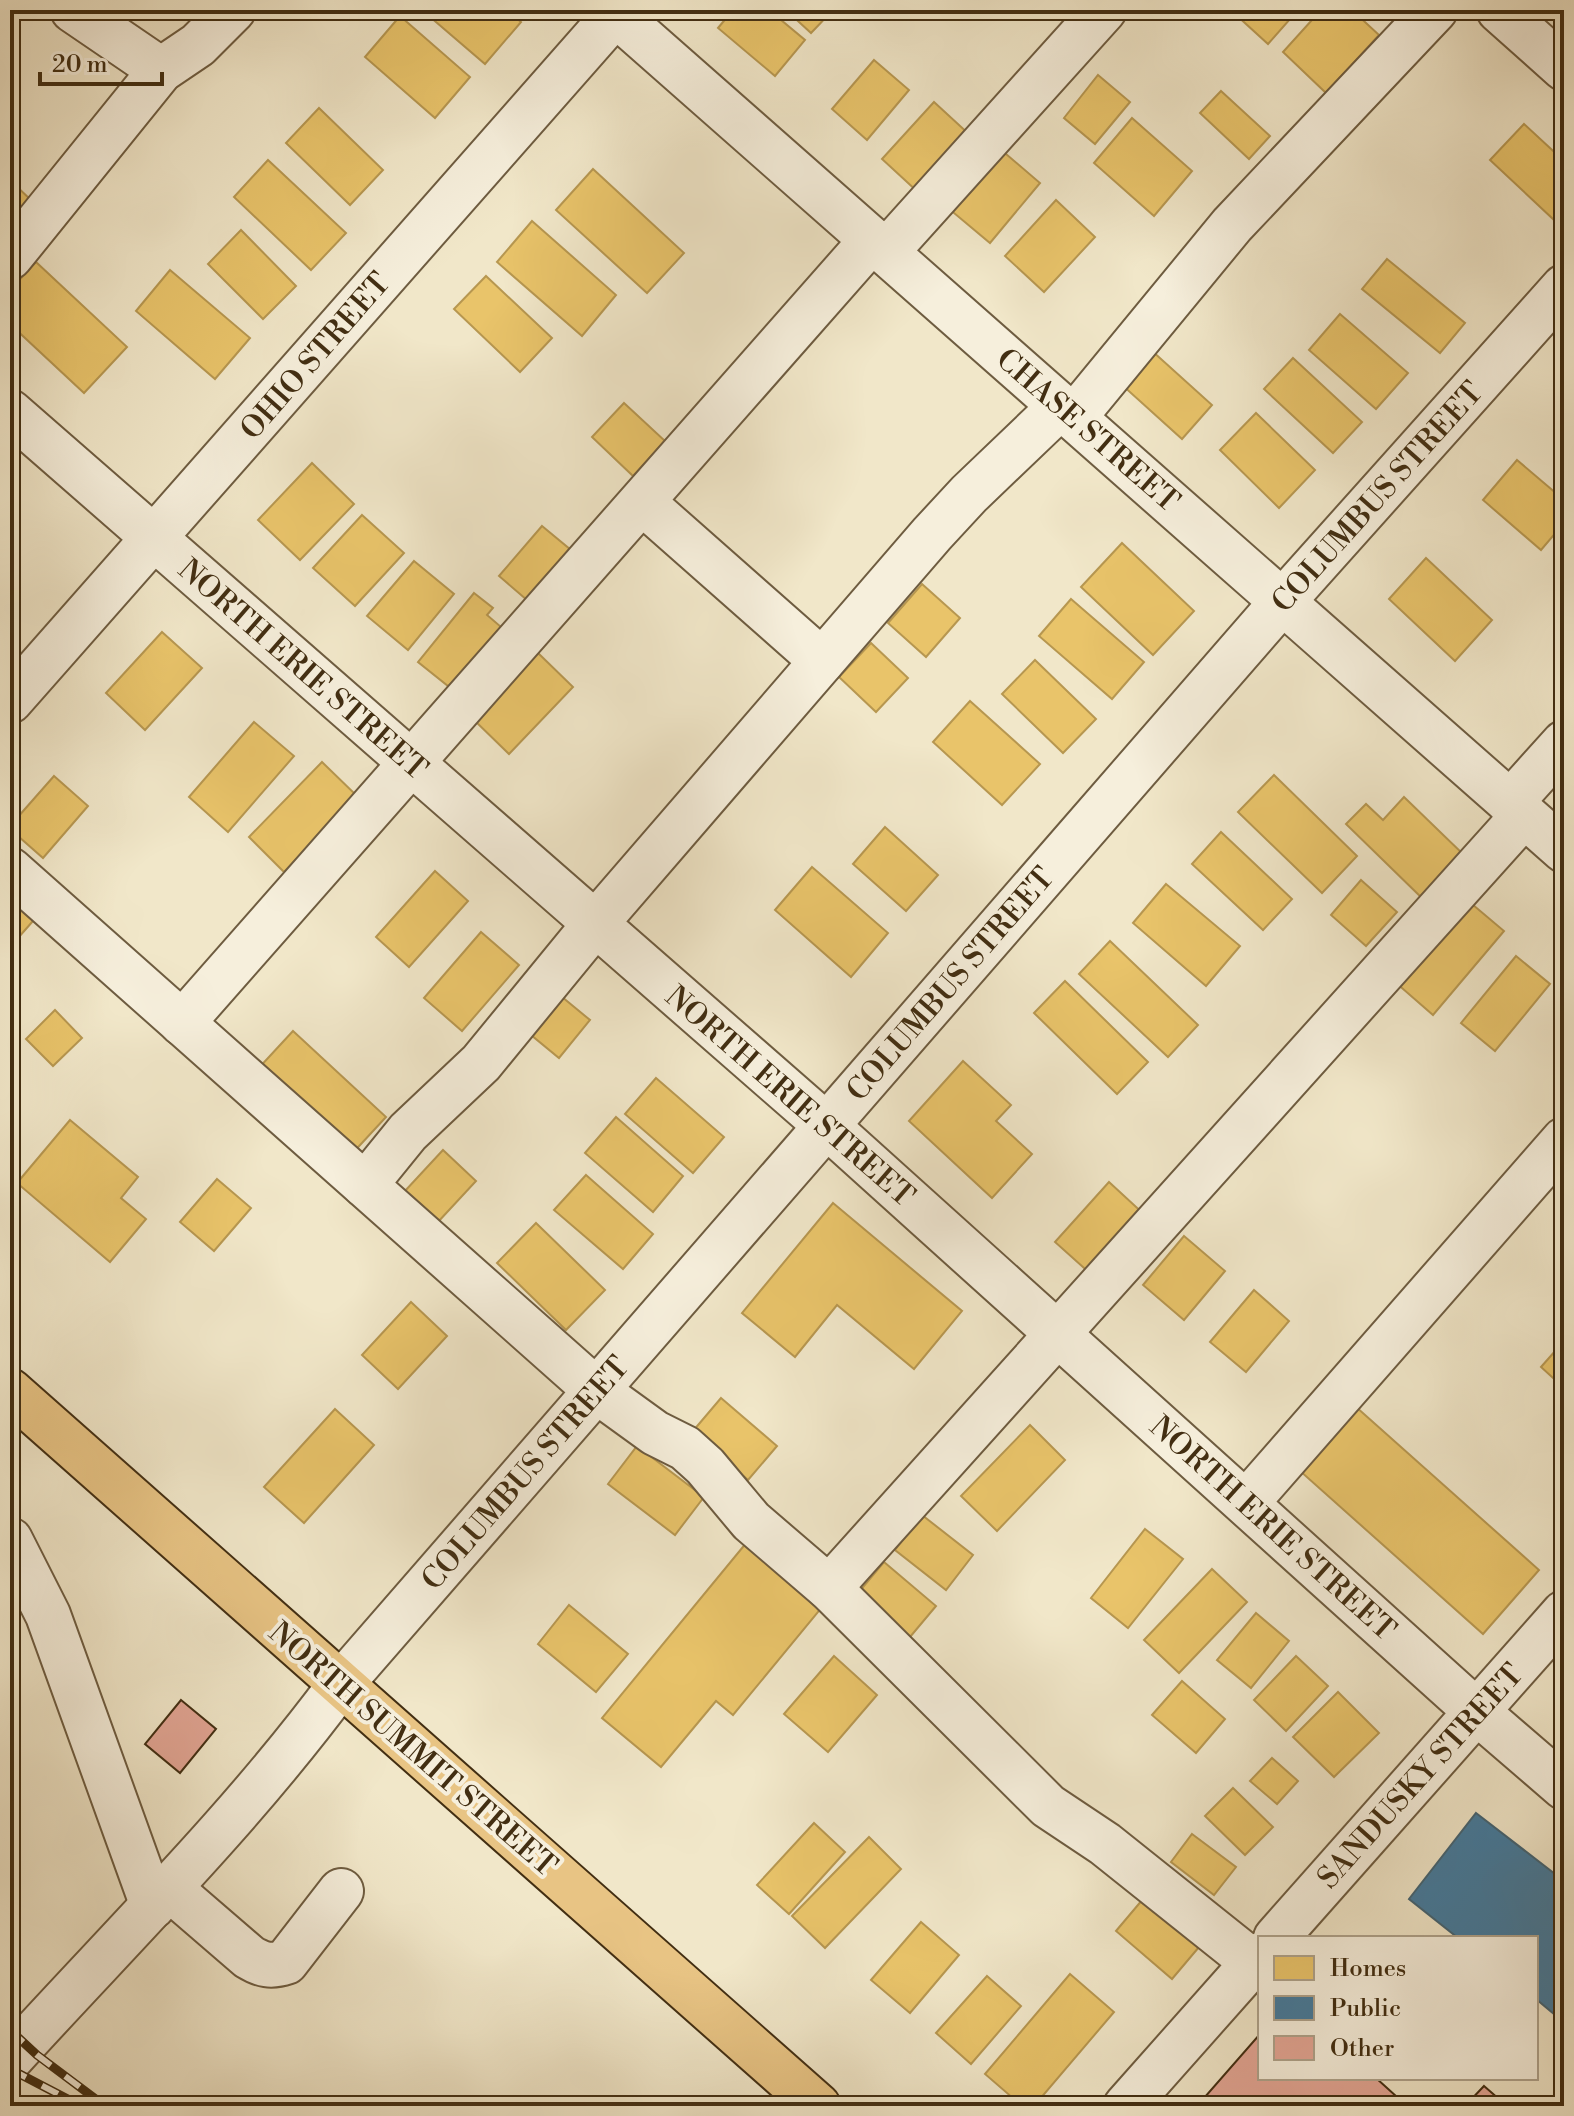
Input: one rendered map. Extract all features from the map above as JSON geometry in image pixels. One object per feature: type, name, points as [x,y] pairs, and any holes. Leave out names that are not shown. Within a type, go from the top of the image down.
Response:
[{"type":"main road","name":"NORTH SUMMIT STREET","points":[[10,1391],[818,2106]]},
{"type":"street","points":[[73,10],[161,70]]},
{"type":"street","points":[[10,257],[161,70],[198,45],[233,10]]},
{"type":"street","points":[[182,1023],[642,502],[879,246],[1104,10]]},
{"type":"street","points":[[365,1185],[408,1132],[481,1063],[595,924],[969,494],[1067,412],[1232,225],[1435,10]]},
{"type":"street","points":[[1499,10],[1564,68]]},
{"type":"street","name":"CHASE STREET","points":[[615,11],[1564,850]]},
{"type":"street","name":"OHIO STREET","points":[[10,701],[615,11]]},
{"type":"street","name":"COLUMBUS STREET","points":[[10,2059],[161,1897],[305,1733],[340,1685],[1283,601],[1564,287]]},
{"type":"street","name":"NORTH ERIE STREET","points":[[10,412],[827,1126],[1564,1787]]},
{"type":"street","points":[[642,502],[822,661]]},
{"type":"street","points":[[829,1588],[1057,1334],[1517,809],[1564,743]]},
{"type":"street","points":[[10,870],[597,1391],[655,1433],[685,1448],[705,1466],[751,1521],[829,1588],[1048,1806],[1258,1949]]},
{"type":"street","points":[[1246,1503],[1564,1140]]},
{"type":"street","points":[[10,1540],[48,1615],[161,1897],[249,1957],[261,1964],[275,1966],[286,1962],[341,1891]]},
{"type":"street","name":"SANDUSKY STREET","points":[[1277,1936],[1564,1613]]},
{"type":"street","name":"SANDUSKY STREET","points":[[1126,2106],[1258,1958]]},
{"type":"building: Homes","points":[[422,10],[507,10],[521,22],[485,64]]},
{"type":"building: Homes","points":[[733,10],[769,10],[805,40],[775,76],[718,28]]},
{"type":"building: Homes","points":[[786,10],[833,10],[811,33]]},
{"type":"building: Homes","points":[[1236,10],[1298,10],[1268,44],[1234,13]]},
{"type":"building: Homes","points":[[1321,10],[1352,10],[1379,35],[1326,93],[1283,52]]},
{"type":"building: Homes","points":[[400,16],[470,77],[435,118],[365,57]]},
{"type":"building: Homes","points":[[874,60],[909,90],[867,140],[832,109]]},
{"type":"building: Homes","points":[[1098,75],[1130,102],[1095,144],[1064,118]]},
{"type":"building: Homes","points":[[1221,91],[1270,136],[1249,159],[1200,113]]},
{"type":"building: Homes","points":[[934,102],[971,136],[919,193],[882,159]]},
{"type":"building: Homes","points":[[319,108],[383,170],[350,205],[286,143]]},
{"type":"building: Homes","points":[[1132,118],[1192,171],[1154,216],[1094,163]]},
{"type":"building: Homes","points":[[1524,124],[1564,161],[1564,208],[1553,219],[1490,160]]},
{"type":"building: Homes","points":[[999,148],[1040,183],[990,243],[948,208]]},
{"type":"building: Homes","points":[[268,160],[346,233],[311,270],[234,197]]},
{"type":"building: Homes","points":[[593,169],[684,253],[647,293],[556,210]]},
{"type":"building: Homes","points":[[10,180],[34,203],[10,228]]},
{"type":"building: Homes","points":[[1056,200],[1095,237],[1044,292],[1005,256]]},
{"type":"building: Homes","points":[[532,221],[616,295],[582,336],[497,262]]},
{"type":"building: Homes","points":[[241,230],[296,286],[263,319],[208,264]]},
{"type":"building: Homes","points":[[1387,259],[1465,323],[1440,353],[1362,289]]},
{"type":"building: Homes","points":[[36,262],[127,347],[84,393],[10,324],[10,290]]},
{"type":"building: Homes","points":[[170,270],[250,338],[215,379],[136,311]]},
{"type":"building: Homes","points":[[486,276],[552,338],[520,372],[454,309]]},
{"type":"building: Homes","points":[[1340,314],[1408,373],[1376,409],[1309,350]]},
{"type":"building: Homes","points":[[1151,350],[1212,405],[1182,439],[1121,384]]},
{"type":"building: Homes","points":[[1293,358],[1362,422],[1333,453],[1264,389]]},
{"type":"building: Homes","points":[[624,403],[665,441],[633,476],[592,437]]},
{"type":"building: Homes","points":[[1256,413],[1315,470],[1279,508],[1220,450]]},
{"type":"building: Homes","points":[[1517,460],[1564,500],[1564,523],[1541,550],[1483,500]]},
{"type":"building: Homes","points":[[312,463],[354,504],[300,560],[258,520]]},
{"type":"building: Homes","points":[[362,515],[404,553],[355,606],[313,568]]},
{"type":"building: Homes","points":[[542,526],[577,555],[534,606],[499,576]]},
{"type":"building: Homes","points":[[1122,543],[1194,611],[1153,655],[1081,587]]},
{"type":"building: Homes","points":[[1426,558],[1492,620],[1455,661],[1389,599]]},
{"type":"building: Homes","points":[[414,561],[454,594],[408,650],[367,616]]},
{"type":"building: Homes","points":[[922,584],[960,618],[926,657],[888,623]]},
{"type":"building: Homes","points":[[474,593],[493,608],[487,615],[508,633],[458,694],[418,662]]},
{"type":"building: Homes","points":[[1071,599],[1144,662],[1112,699],[1039,636]]},
{"type":"building: Homes","points":[[162,632],[202,668],[145,730],[106,693]]},
{"type":"building: Homes","points":[[871,643],[908,678],[876,712],[839,677]]},
{"type":"building: Homes","points":[[537,652],[573,687],[509,754],[473,719]]},
{"type":"building: Homes","points":[[1035,660],[1096,719],[1063,753],[1002,694]]},
{"type":"building: Homes","points":[[970,701],[1040,764],[1002,805],[933,742]]},
{"type":"building: Homes","points":[[254,722],[294,756],[228,832],[189,797]]},
{"type":"building: Homes","points":[[322,762],[357,796],[284,872],[249,837]]},
{"type":"building: Homes","points":[[1274,775],[1357,856],[1322,893],[1238,812]]},
{"type":"building: Homes","points":[[54,776],[88,806],[43,858],[10,826]]},
{"type":"building: Homes","points":[[1404,797],[1465,856],[1424,900],[1346,824],[1366,804],[1383,820]]},
{"type":"building: Homes","points":[[885,827],[938,875],[906,911],[853,864]]},
{"type":"building: Homes","points":[[1221,832],[1292,899],[1263,930],[1192,864]]},
{"type":"building: Homes","points":[[812,867],[888,933],[851,977],[775,910]]},
{"type":"building: Homes","points":[[435,871],[468,901],[409,967],[376,937]]},
{"type":"building: Homes","points":[[1361,880],[1397,912],[1366,946],[1331,915]]},
{"type":"building: Homes","points":[[1166,884],[1240,946],[1206,986],[1133,923]]},
{"type":"building: Homes","points":[[10,888],[40,913],[11,946],[10,945]]},
{"type":"building: Homes","points":[[1466,899],[1504,931],[1433,1015],[1395,982]]},
{"type":"building: Homes","points":[[481,932],[519,965],[462,1031],[424,998]]},
{"type":"building: Homes","points":[[1110,941],[1198,1025],[1168,1057],[1079,974]]},
{"type":"building: Homes","points":[[1516,956],[1550,984],[1495,1051],[1461,1023]]},
{"type":"building: Homes","points":[[1065,981],[1148,1062],[1117,1094],[1034,1013]]},
{"type":"building: Homes","points":[[556,992],[590,1020],[559,1058],[525,1030]]},
{"type":"building: Homes","points":[[55,1010],[82,1038],[53,1066],[26,1039]]},
{"type":"building: Homes","points":[[293,1031],[386,1117],[349,1157],[256,1071]]},
{"type":"building: Homes","points":[[963,1061],[1011,1105],[996,1121],[1032,1154],[992,1198],[909,1121]]},
{"type":"building: Homes","points":[[656,1078],[724,1137],[693,1173],[625,1114]]},
{"type":"building: Homes","points":[[616,1117],[683,1176],[653,1212],[585,1153]]},
{"type":"building: Homes","points":[[70,1120],[138,1177],[121,1198],[146,1219],[110,1262],[17,1183]]},
{"type":"building: Homes","points":[[443,1150],[476,1181],[437,1223],[404,1192]]},
{"type":"building: Homes","points":[[586,1175],[653,1234],[623,1269],[554,1210]]},
{"type":"building: Homes","points":[[217,1179],[251,1208],[214,1251],[180,1222]]},
{"type":"building: Homes","points":[[1109,1182],[1147,1217],[1093,1276],[1055,1242]]},
{"type":"building: Homes","points":[[833,1203],[962,1311],[914,1369],[837,1305],[795,1357],[742,1313]]},
{"type":"building: Homes","points":[[536,1223],[605,1290],[566,1330],[497,1263]]},
{"type":"building: Homes","points":[[1184,1236],[1225,1271],[1184,1320],[1143,1285]]},
{"type":"building: Homes","points":[[1254,1290],[1289,1321],[1246,1372],[1210,1342]]},
{"type":"building: Homes","points":[[411,1302],[447,1336],[398,1389],[362,1355]]},
{"type":"building: Homes","points":[[1564,1341],[1564,1388],[1541,1367]]},
{"type":"building: Homes","points":[[721,1398],[777,1446],[748,1480],[693,1431]]},
{"type":"building: Homes","points":[[1346,1398],[1539,1570],[1483,1634],[1290,1462]]},
{"type":"building: Homes","points":[[335,1409],[374,1445],[304,1523],[264,1487]]},
{"type":"building: Homes","points":[[1030,1425],[1065,1460],[997,1531],[961,1496]]},
{"type":"building: Homes","points":[[637,1446],[704,1497],[675,1535],[608,1484]]},
{"type":"building: Homes","points":[[922,1515],[973,1555],[946,1590],[895,1550]]},
{"type":"building: Homes","points":[[1145,1529],[1183,1559],[1128,1628],[1091,1598]]},
{"type":"building: Homes","points":[[747,1542],[823,1606],[733,1715],[716,1701],[661,1767],[602,1718]]},
{"type":"building: Homes","points":[[884,1562],[936,1606],[910,1637],[858,1593]]},
{"type":"building: Homes","points":[[1212,1569],[1247,1602],[1179,1673],[1144,1640]]},
{"type":"building: Homes","points":[[569,1605],[628,1654],[596,1692],[538,1644]]},
{"type":"building: Homes","points":[[1256,1613],[1289,1641],[1251,1688],[1217,1660]]},
{"type":"building: Homes","points":[[834,1656],[877,1695],[828,1752],[784,1714]]},
{"type":"building: Homes","points":[[1296,1656],[1328,1686],[1286,1731],[1254,1700]]},
{"type":"building: Homes","points":[[1182,1681],[1225,1719],[1196,1753],[1152,1715]]},
{"type":"building: Homes","points":[[1338,1692],[1379,1733],[1334,1777],[1293,1737]]},
{"type":"building: Homes","points":[[1272,1758],[1298,1781],[1277,1804],[1250,1781]]},
{"type":"building: Homes","points":[[1233,1788],[1273,1827],[1245,1855],[1205,1816]]},
{"type":"building: Homes","points":[[814,1823],[845,1852],[789,1914],[757,1885]]},
{"type":"building: Homes","points":[[1192,1834],[1236,1867],[1214,1895],[1171,1862]]},
{"type":"building: Homes","points":[[869,1837],[901,1869],[825,1948],[792,1916]]},
{"type":"building: Homes","points":[[1143,1899],[1199,1947],[1172,1979],[1116,1931]]},
{"type":"building: Homes","points":[[921,1922],[959,1955],[910,2013],[871,1980]]},
{"type":"building: Homes","points":[[1070,1974],[1114,2012],[1034,2106],[1022,2106],[985,2074]]},
{"type":"building: Homes","points":[[987,1976],[1021,2006],[971,2064],[936,2033]]},
{"type":"building: Public","points":[[1476,1813],[1564,1881],[1564,2001],[1554,2014],[1538,2001],[1538,1936],[1455,1936],[1409,1899]]},
{"type":"building: Other","points":[[181,1700],[216,1729],[180,1773],[145,1744]]},
{"type":"building: Other","points":[[1258,2036],[1258,2080],[1378,2080],[1407,2106],[1197,2106]]},
{"type":"building: Other","points":[[1484,2086],[1507,2106],[1465,2106]]},
{"type":"railway","points":[[10,2030],[37,2055],[105,2106]]},
{"type":"railway","points":[[10,2069],[81,2106]]}]
